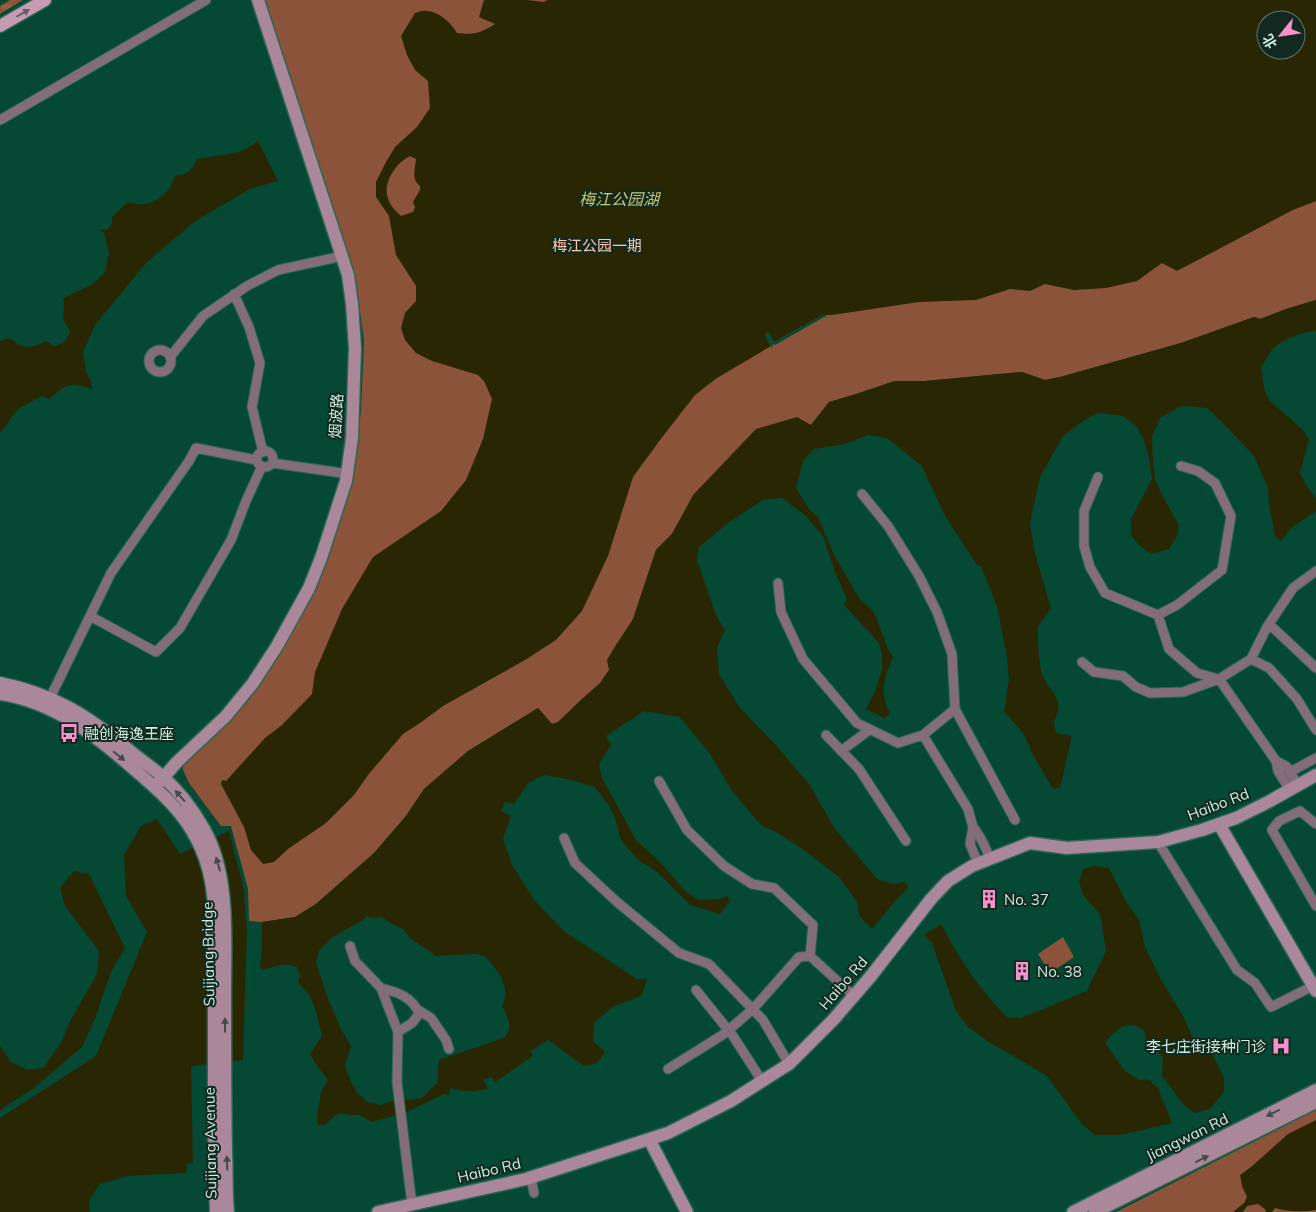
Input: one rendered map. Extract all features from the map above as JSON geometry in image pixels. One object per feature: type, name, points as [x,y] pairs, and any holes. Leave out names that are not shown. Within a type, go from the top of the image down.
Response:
[{"type":"main road","points":[[0,26],[45,0]]},
{"type":"main road","name":"烟波路","points":[[156,779],[248,679],[289,617],[312,570],[342,473],[350,411],[352,338],[348,302],[338,257],[251,0]]},
{"type":"main road","name":"烟波路","points":[[156,779],[226,716],[253,683],[277,646],[309,588],[322,558],[346,481],[352,438],[355,348],[348,275],[258,0]]},
{"type":"main road","points":[[0,683],[50,698],[72,709],[93,722],[156,779]]},
{"type":"main road","points":[[0,694],[33,702],[69,719],[156,779]]},
{"type":"main road","name":"Haibo Rd","points":[[378,1212],[530,1178],[668,1133],[731,1101],[789,1064],[854,996],[931,899],[948,881],[978,863],[1030,843],[1067,848],[1158,842],[1236,818],[1316,775]]},
{"type":"main road","name":"Suijiang Bridge","points":[[156,779],[193,832],[202,838],[214,896],[220,1074]]},
{"type":"main road","points":[[1219,824],[1314,989]]},
{"type":"main road","name":"Suijiang Avenue","points":[[216,1212],[220,1074]]},
{"type":"main road","name":"Suijiang Avenue","points":[[220,1074],[228,1212]]},
{"type":"main road","name":"Jiangwan Rd","points":[[1073,1212],[1316,1090]]},
{"type":"main road","name":"Jiangwan Rd","points":[[1095,1212],[1316,1102]]},
{"type":"main road","points":[[645,1140],[678,1212]]},
{"type":"main road","points":[[645,1140],[687,1212]]},
{"type":"street","points":[[0,120],[206,0]]},
{"type":"street","points":[[170,356],[203,316],[247,286],[278,270],[338,257]]},
{"type":"street","points":[[234,294],[249,327],[260,363],[252,407],[263,452]]},
{"type":"street","points":[[50,698],[111,572],[189,461],[196,448],[260,463],[267,467],[273,458],[270,453],[266,451],[258,455],[260,463],[231,540],[180,628],[156,652],[90,616]]},
{"type":"street","points":[[272,462],[342,473]]},
{"type":"street","points":[[1158,615],[1177,605],[1222,570],[1231,516],[1215,483],[1198,471],[1181,466]]},
{"type":"street","points":[[1098,477],[1084,512],[1084,546],[1090,567],[1105,593],[1158,615],[1169,649],[1197,673],[1219,679],[1276,761],[1278,770],[1294,788]]},
{"type":"street","points":[[862,494],[888,526],[920,576],[937,612],[952,654],[955,709],[1015,820]]},
{"type":"street","points":[[1082,662],[1094,672],[1123,676],[1136,687],[1150,693],[1183,692],[1219,679],[1251,659],[1269,624],[1293,588],[1314,575]]},
{"type":"street","points":[[778,583],[781,612],[803,660],[857,722],[868,731],[841,751]]},
{"type":"street","points":[[1269,624],[1316,668]]},
{"type":"street","points":[[1251,659],[1269,668],[1297,699],[1316,730]]},
{"type":"street","points":[[857,722],[898,743],[923,735],[955,709]]},
{"type":"street","points":[[826,735],[859,770],[906,841]]},
{"type":"street","points":[[923,735],[968,809],[973,828],[981,839],[990,858]]},
{"type":"street","points":[[1290,772],[1316,758]]},
{"type":"street","points":[[1276,761],[1286,766],[1290,772],[1294,788]]},
{"type":"street","points":[[659,781],[687,830],[724,866],[752,884],[774,888],[813,925],[810,956]]},
{"type":"street","points":[[1316,824],[1300,810],[1279,821],[1272,830],[1316,906]]},
{"type":"street","points":[[973,828],[970,844],[978,863]]},
{"type":"street","points":[[564,838],[575,863],[617,902],[679,953],[709,964],[763,1020],[789,1064]]},
{"type":"street","points":[[1158,842],[1237,970],[1255,983],[1271,1007],[1314,989]]},
{"type":"street","points":[[350,946],[355,960],[381,988],[398,1032],[397,1082],[412,1205]]},
{"type":"street","points":[[668,1069],[729,1030],[753,1009],[799,957],[810,956],[854,996]]},
{"type":"street","points":[[381,988],[401,995],[415,1004],[418,1010],[419,1014],[412,1023],[398,1032]]},
{"type":"street","points":[[696,990],[729,1030],[762,1082]]},
{"type":"street","points":[[418,1010],[431,1018],[446,1040],[449,1049]]},
{"type":"street","points":[[530,1178],[534,1193]]},
{"type":"green space","points":[[10,0],[23,0],[0,14],[0,6]]},
{"type":"green space","name":"梅江公园湖","points":[[264,0],[1316,0],[1316,300],[1260,319],[1254,317],[1181,343],[1060,377],[1045,380],[1022,372],[925,381],[894,381],[829,402],[811,425],[679,521],[672,534],[656,550],[633,619],[609,670],[600,683],[558,722],[552,724],[538,708],[468,751],[424,789],[406,816],[374,853],[316,904],[295,917],[262,922],[249,921],[248,889],[231,826],[221,826],[189,783],[183,770],[183,764],[283,646],[326,562],[347,490],[361,412],[364,341],[356,281]]},
{"type":"green space","points":[[1063,937],[1074,957],[1050,973],[1038,954]]},
{"type":"green space","points":[[1316,1110],[1316,1212],[1116,1212]]},
{"type":"water","name":"梅江公园湖","points":[[484,0],[544,2],[547,0],[1316,0],[1316,201],[1293,210],[1177,271],[1162,263],[1137,281],[1106,288],[1074,290],[1045,284],[1030,291],[1010,289],[976,300],[919,302],[823,315],[774,342],[768,333],[765,335],[771,346],[717,378],[695,395],[633,477],[608,556],[582,611],[556,640],[525,660],[443,706],[403,734],[368,775],[354,795],[326,823],[288,849],[274,862],[263,864],[251,850],[244,827],[221,784],[222,780],[226,781],[265,738],[282,725],[312,694],[315,672],[342,609],[373,557],[441,511],[466,480],[483,439],[492,399],[484,381],[478,375],[432,361],[416,353],[405,340],[401,328],[405,313],[416,301],[416,286],[396,255],[389,216],[376,197],[376,182],[395,147],[417,127],[430,108],[428,81],[415,70],[407,55],[401,36],[415,13],[426,11],[441,16],[452,25],[457,33],[477,33],[495,24],[479,17]],"holes":[[[410,156],[416,159],[415,180],[420,186],[420,190],[413,202],[415,207],[413,212],[401,216],[388,199],[387,186],[392,173],[404,159]]]},
{"type":"water","points":[[258,141],[278,181],[250,189],[194,222],[146,263],[95,325],[83,352],[86,372],[91,381],[92,389],[78,385],[69,385],[49,399],[42,396],[18,409],[0,433],[0,341],[7,338],[19,345],[29,347],[46,341],[54,346],[62,343],[70,331],[63,319],[63,298],[93,284],[105,272],[109,253],[104,233],[101,230],[109,228],[112,223],[112,217],[128,202],[144,204],[158,200],[168,190],[175,176],[189,171],[197,159],[235,153],[244,150]]},
{"type":"water","points":[[1316,300],[1316,331],[1288,338],[1279,344],[1271,352],[1261,368],[1264,388],[1269,400],[1303,430],[1309,439],[1300,473],[1316,499],[1316,511],[1291,528],[1281,541],[1275,536],[1268,488],[1254,456],[1207,408],[1181,406],[1160,418],[1152,437],[1155,479],[1179,525],[1177,536],[1169,549],[1151,554],[1139,545],[1131,535],[1131,519],[1152,479],[1149,458],[1143,438],[1136,426],[1123,416],[1097,413],[1083,421],[1063,436],[1040,477],[1030,523],[1035,553],[1051,609],[1038,626],[1039,659],[1043,677],[1057,700],[1058,713],[1054,721],[1056,733],[1072,736],[1060,788],[1053,789],[1032,753],[1024,734],[1004,711],[1009,679],[997,606],[981,566],[977,565],[945,516],[922,466],[887,438],[868,435],[845,444],[814,449],[803,461],[796,488],[810,510],[818,517],[834,555],[859,598],[872,610],[893,657],[884,685],[885,698],[890,714],[884,718],[866,709],[876,689],[882,669],[882,655],[879,643],[844,605],[847,599],[835,572],[823,536],[805,515],[782,498],[763,500],[728,523],[699,547],[697,560],[716,615],[725,630],[717,648],[719,674],[740,708],[774,743],[809,784],[835,829],[877,879],[893,884],[905,882],[908,888],[872,929],[860,917],[857,902],[840,878],[804,850],[778,833],[762,826],[732,791],[710,754],[680,717],[644,711],[606,736],[611,745],[599,764],[602,778],[636,840],[663,865],[685,891],[699,900],[719,899],[727,896],[730,901],[720,914],[690,905],[656,871],[640,861],[620,838],[610,807],[595,787],[544,775],[528,783],[514,804],[505,802],[501,811],[511,816],[503,839],[512,865],[535,901],[565,932],[637,979],[647,979],[642,995],[611,1008],[594,1023],[593,1041],[605,1052],[597,1063],[584,1066],[548,1040],[530,1051],[533,1056],[495,1082],[491,1077],[483,1080],[488,1088],[479,1091],[469,1091],[450,1088],[449,1095],[444,1094],[404,1113],[372,1122],[360,1115],[339,1113],[324,1125],[318,1125],[317,1117],[321,1091],[328,1080],[310,1054],[322,1036],[316,1012],[310,996],[298,982],[300,976],[297,967],[284,965],[263,970],[260,966],[262,922],[295,917],[316,904],[374,853],[406,816],[424,789],[468,751],[538,708],[552,724],[558,722],[600,683],[609,670],[607,660],[633,619],[656,550],[672,534],[693,495],[756,429],[797,417],[811,425],[829,402],[895,381],[925,381],[1022,372],[1045,380],[1060,377],[1181,343],[1254,317],[1260,319]],"holes":[[[367,916],[374,918],[382,917],[403,929],[410,938],[436,956],[475,954],[485,956],[502,979],[505,992],[502,1006],[508,1018],[509,1026],[509,1030],[504,1038],[439,1060],[437,1083],[422,1098],[398,1099],[381,1105],[367,1102],[358,1094],[350,1080],[345,1065],[351,1046],[341,1029],[327,996],[316,962],[319,951],[332,937],[362,921]]]},
{"type":"water","points":[[157,819],[180,854],[229,831],[244,890],[247,931],[243,1060],[193,1066],[191,1069],[193,1162],[187,1164],[186,1173],[127,1176],[100,1184],[89,1200],[90,1212],[0,1212],[0,1118],[96,1056],[147,932],[126,896],[124,855],[141,826]]},
{"type":"water","points":[[1094,866],[1109,868],[1125,900],[1139,920],[1145,947],[1159,976],[1183,1016],[1192,1036],[1212,1053],[1224,1078],[1224,1092],[1210,1109],[1195,1113],[1184,1105],[1162,1076],[1163,1058],[1155,1048],[1146,1042],[1145,1032],[1133,1025],[1119,1029],[1105,1043],[1125,1071],[1139,1080],[1148,1079],[1158,1088],[1172,1123],[1121,1135],[1095,1135],[1082,1124],[1046,1075],[989,1042],[968,1027],[956,1011],[932,943],[924,935],[941,924],[963,962],[997,1007],[1007,1017],[1021,1018],[1087,991],[1106,951],[1100,914],[1083,895],[1079,882],[1083,869]]},
{"type":"water","points":[[74,871],[89,874],[125,948],[111,972],[95,1019],[82,1047],[34,1088],[0,1110],[0,1046],[11,1062],[27,1070],[43,1068],[61,1043],[69,1023],[97,974],[99,951],[65,906],[60,888]]},
{"type":"water","points":[[1316,1120],[1316,1210],[1295,1211],[1275,1208],[1272,1212],[1265,1212],[1266,1210],[1258,1204],[1247,1206],[1243,1212],[1233,1212],[1244,1203],[1247,1197],[1240,1175],[1288,1134]]},
{"type":"pier","points":[[823,315],[827,317],[775,345],[773,344],[772,348],[765,335],[769,333],[774,342]]},
{"type":"place","name":"融创海逸王座","points":[[69,733]]},
{"type":"place","name":"No. 37","points":[[989,899]]},
{"type":"place","name":"No. 38","points":[[1022,971]]},
{"type":"place","name":"李七庄街接种门诊","points":[[1281,1046]]},
{"type":"park label","name":"梅江公园一期","points":[[597,245]]}]
